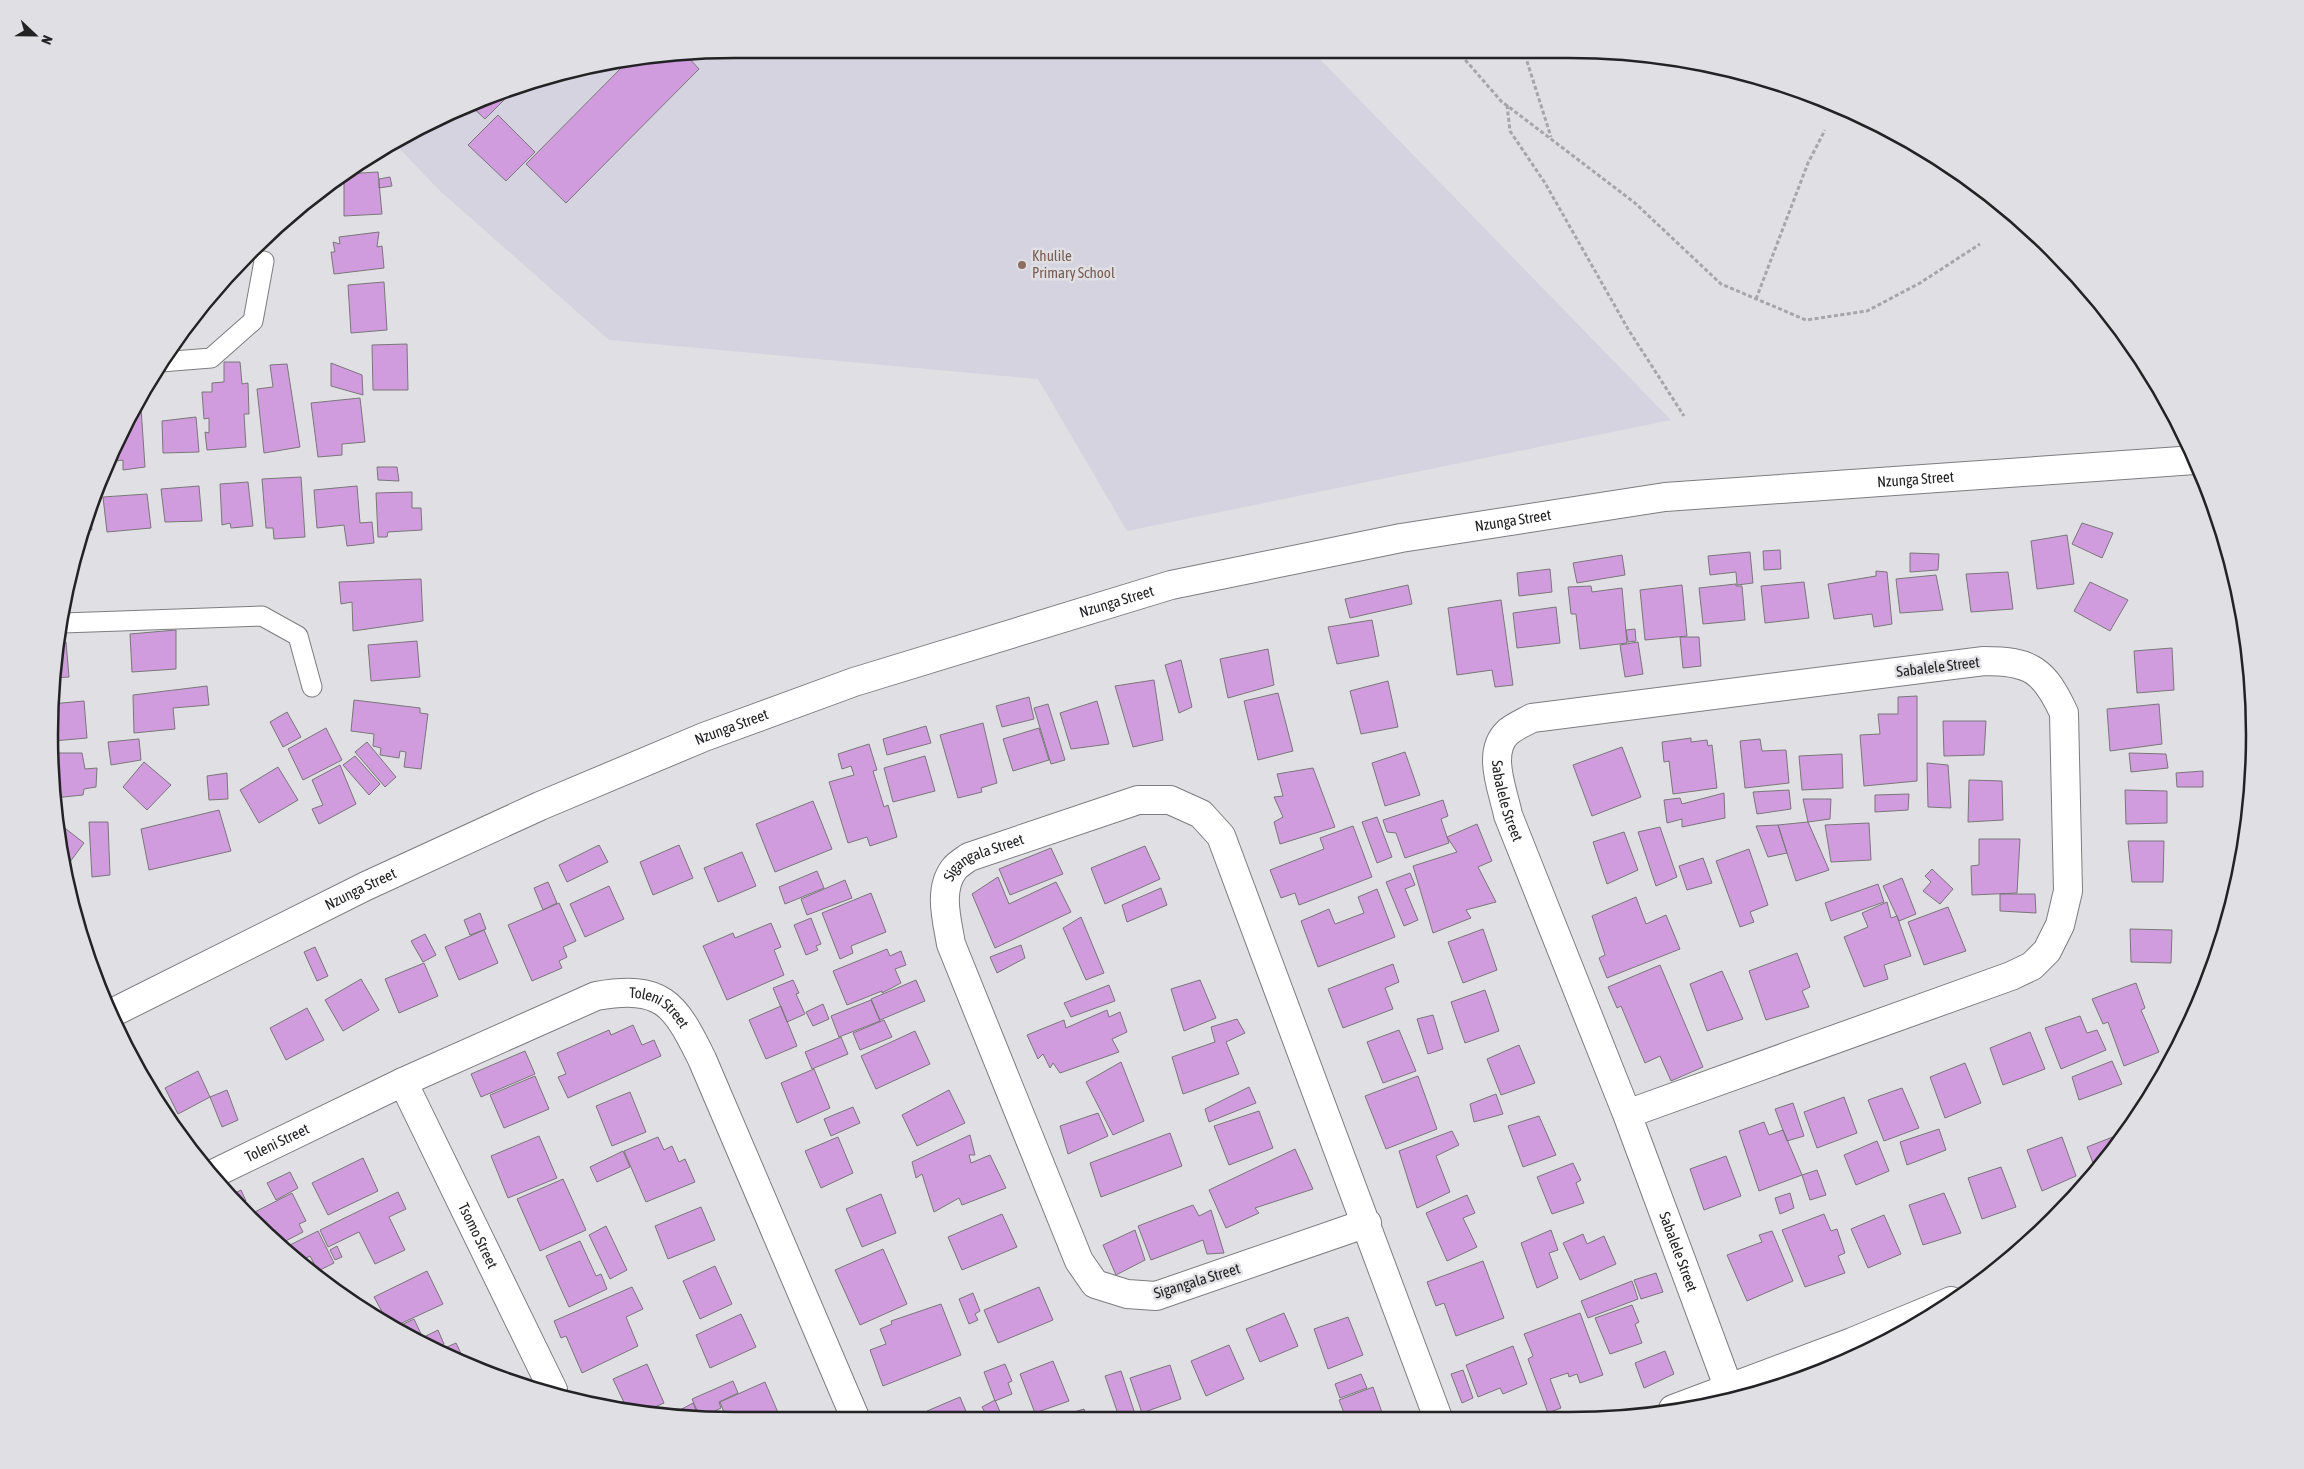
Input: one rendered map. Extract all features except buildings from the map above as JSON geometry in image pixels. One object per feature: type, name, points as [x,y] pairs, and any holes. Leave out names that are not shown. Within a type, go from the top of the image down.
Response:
[{"type":"street","name":"Nzunga Street","points":[[117,1011],[366,886],[540,806],[704,736],[854,682],[1171,585],[1401,538],[1665,497],[2188,460]]},
{"type":"street","name":"Sabalele Street","points":[[1627,1114],[2011,976],[2032,966],[2047,951],[2060,925],[2068,891],[2064,713],[2052,686],[2038,672],[2011,661],[1984,661],[1532,718],[1508,732],[1497,750],[1499,775],[1508,815],[1627,1114],[1729,1389]]},
{"type":"street","name":"Sigangala Street","points":[[1367,1223],[1156,1296],[1119,1292],[1095,1284],[1079,1262],[951,944],[945,902],[945,887],[954,868],[969,857],[1138,800],[1170,800],[1201,814],[1221,836],[1367,1223],[1436,1412]]},
{"type":"street","name":"Toleni Street","points":[[218,1172],[403,1082],[596,996],[616,993],[648,993],[668,1004],[686,1027],[702,1058],[853,1412]]},
{"type":"street","name":"Tsomo Street","points":[[403,1082],[551,1386]]},
{"type":"street","points":[[1707,1397],[1852,1342],[1918,1315]]},
{"type":"lane","points":[[170,361],[212,358],[253,321],[264,260]]},
{"type":"lane","points":[[67,623],[262,616],[298,636],[312,687]]},
{"type":"path","points":[[1464,58],[1507,105],[1635,203],[1721,284],[1806,320],[1867,311],[1920,283],[1980,244]]},
{"type":"path","points":[[1526,58],[1551,137]]},
{"type":"path","points":[[1507,105],[1510,131],[1545,183],[1628,329],[1684,416]]},
{"type":"path","points":[[1756,299],[1808,163],[1826,130]]},
{"type":"shaded area","name":"Khulile Primary School","points":[[734,58],[1319,58],[1671,420],[1127,531],[1038,379],[609,340],[439,190],[398,147],[435,127],[517,93],[602,71],[646,63]]},
{"type":"place","name":"Khulile Primary School","points":[[1022,265]]}]
